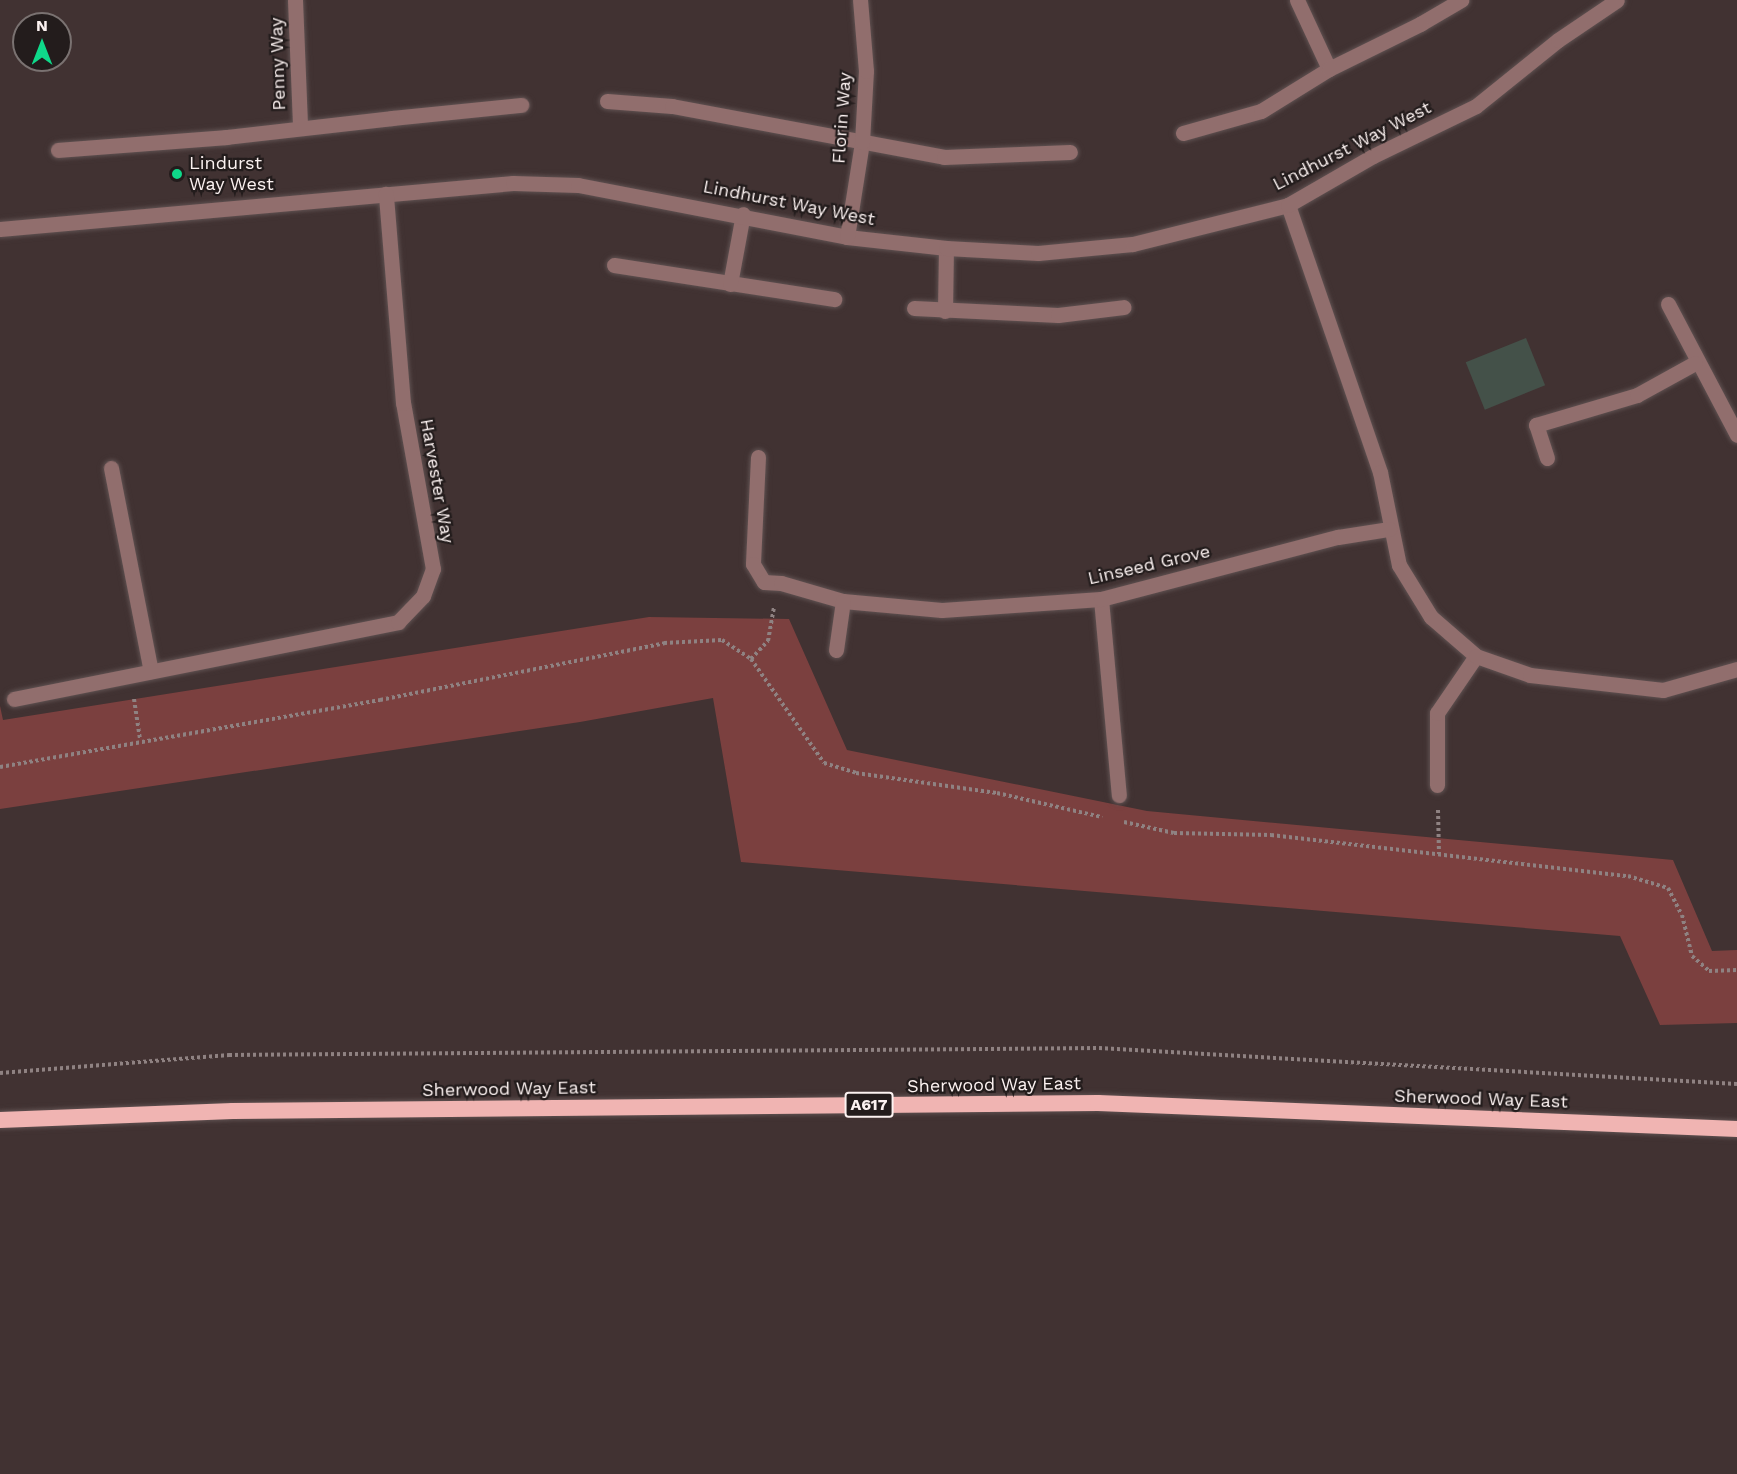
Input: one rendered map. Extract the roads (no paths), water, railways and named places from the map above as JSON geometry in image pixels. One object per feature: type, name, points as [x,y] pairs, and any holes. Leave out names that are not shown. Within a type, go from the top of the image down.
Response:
[{"type":"highway","name":"Sherwood Way East","points":[[0,1120],[233,1111],[1098,1103],[1737,1129]]},
{"type":"street","name":"Penny Way","points":[[295,0],[300,127]]},
{"type":"street","name":"Florin Way","points":[[847,237],[862,142],[866,70],[860,0]]},
{"type":"street","points":[[1297,0],[1329,69]]},
{"type":"street","points":[[1183,133],[1261,111],[1329,69],[1420,24],[1461,0]]},
{"type":"street","name":"Lindhurst Way West","points":[[0,229],[513,183],[578,185],[742,214],[847,237],[946,248],[1038,253],[1133,244],[1288,205],[1373,156],[1476,106],[1558,40],[1617,0]]},
{"type":"street","points":[[607,101],[672,106],[944,157],[1070,152]]},
{"type":"street","name":"Penny Way","points":[[58,150],[226,137],[300,127],[521,105]]},
{"type":"street","name":"Harvester Way","points":[[14,699],[398,622],[423,596],[433,569],[403,403],[386,194]]},
{"type":"street","points":[[1288,205],[1380,472],[1389,529],[1399,565],[1431,617],[1476,656],[1530,675],[1663,690],[1737,669]]},
{"type":"street","points":[[730,284],[742,214]]},
{"type":"street","points":[[945,311],[946,248]]},
{"type":"street","points":[[614,265],[834,299]]},
{"type":"street","points":[[1668,304],[1695,363],[1737,435]]},
{"type":"street","points":[[915,308],[1058,315],[1124,307]]},
{"type":"street","points":[[1547,458],[1536,425],[1637,395],[1695,363]]},
{"type":"street","name":"Linseed Grove","points":[[758,456],[753,564],[764,582],[781,583],[843,601],[942,610],[1101,599],[1338,537],[1389,529]]},
{"type":"street","points":[[111,468],[152,671]]},
{"type":"street","points":[[1101,599],[1119,795]]},
{"type":"street","points":[[836,650],[843,601]]},
{"type":"street","points":[[1437,785],[1437,713],[1476,656]]},
{"type":"place","name":"Lindurst Way West","points":[[177,174]]}]
